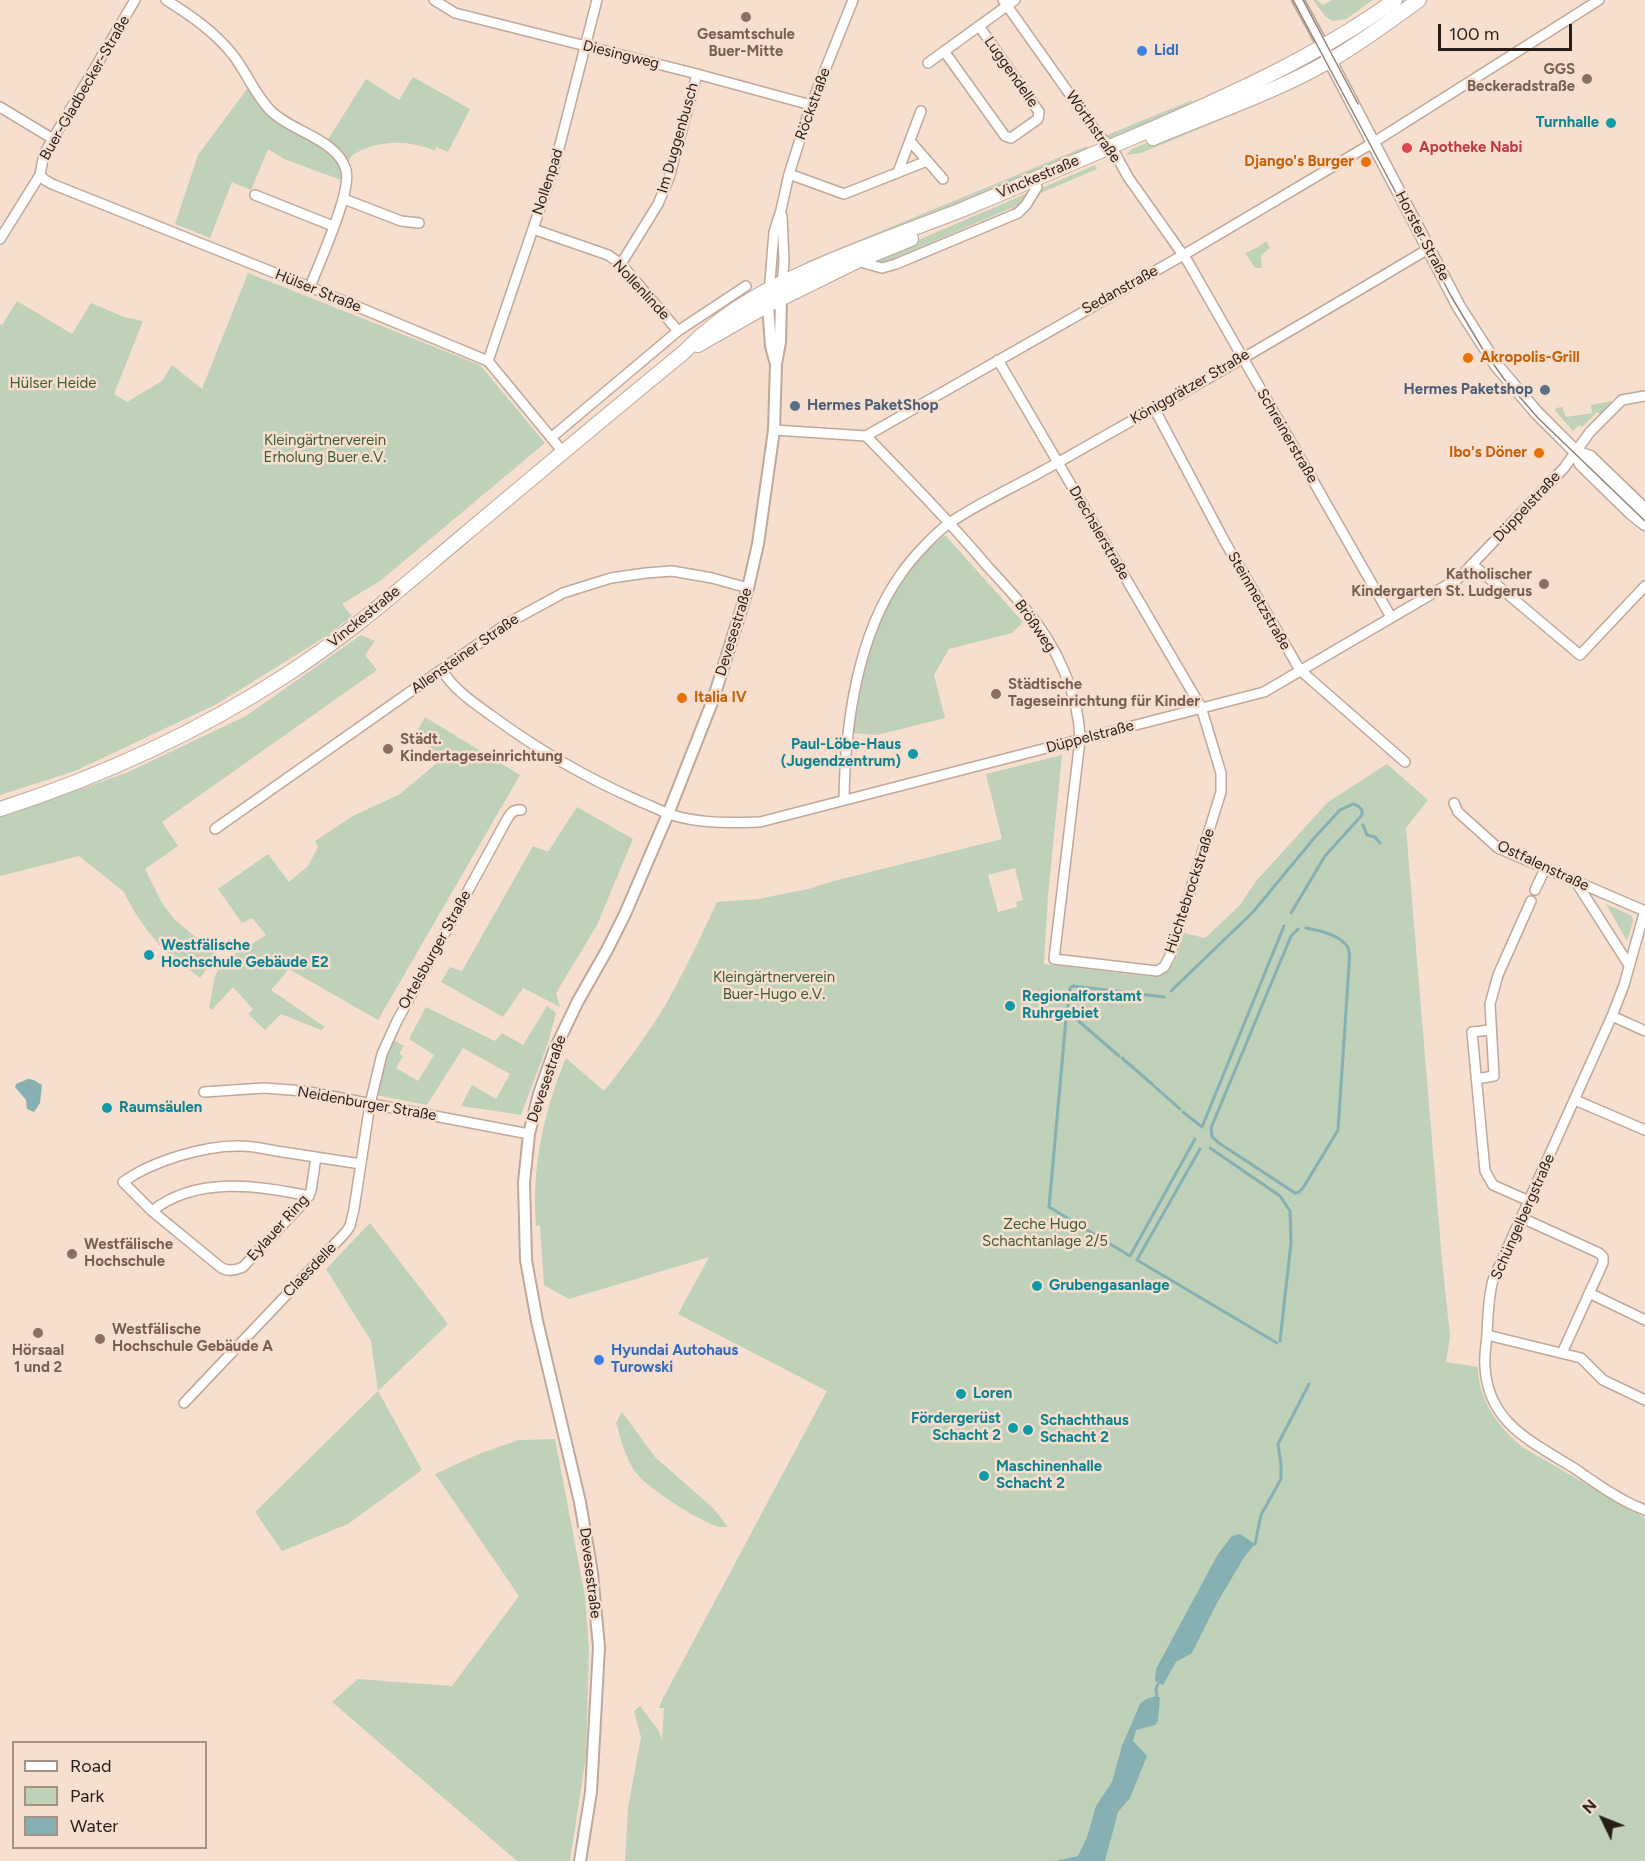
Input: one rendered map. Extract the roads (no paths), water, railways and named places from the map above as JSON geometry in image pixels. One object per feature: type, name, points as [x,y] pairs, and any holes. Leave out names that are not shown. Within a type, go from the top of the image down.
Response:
[{"type":"main road","name":"Vinckestraße","points":[[682,353],[768,305],[857,261],[1037,186],[1259,81],[1366,21],[1395,0]]},
{"type":"main road","name":"Vinckestraße","points":[[0,809],[78,782],[135,757],[217,716],[285,676],[345,634],[682,353],[699,335],[723,316],[776,285],[802,272],[1288,82],[1370,35],[1419,0]]},
{"type":"main road","name":"Horster Straße","points":[[1323,46],[1428,249],[1469,323],[1497,366],[1536,412],[1576,452],[1581,464],[1645,524]]},
{"type":"main road","name":"Horster Straße","points":[[1576,452],[1590,457],[1645,510]]},
{"type":"street","name":"Buer-Gladbecker-Straße","points":[[0,239],[39,175],[44,154],[135,0]]},
{"type":"street","points":[[166,0],[192,16],[233,55],[271,111],[288,124],[333,149],[341,157],[348,182],[344,199],[310,287]]},
{"type":"street","name":"Diesingweg","points":[[434,0],[455,13],[811,105]]},
{"type":"street","name":"Nollenpad","points":[[488,360],[555,165],[597,0]]},
{"type":"street","name":"Röckstraße","points":[[782,298],[776,285],[774,232],[789,174],[811,105],[853,0]]},
{"type":"street","name":"Horster Straße","points":[[1298,0],[1323,46]]},
{"type":"street","name":"Sedanstraße","points":[[866,436],[1183,255],[1374,142],[1599,0]]},
{"type":"street","name":"Luggendelle","points":[[928,63],[1008,2]]},
{"type":"street","name":"Wörthstraße","points":[[1008,2],[1183,255]]},
{"type":"street","name":"Luggendelle","points":[[944,51],[1005,136],[1011,138],[1026,128],[1038,119],[1039,112],[979,26]]},
{"type":"street","name":"Im Duggenbusch","points":[[621,264],[658,204],[669,178],[697,74]]},
{"type":"street","points":[[0,107],[53,139]]},
{"type":"street","points":[[898,172],[921,111]]},
{"type":"street","points":[[910,141],[943,180]]},
{"type":"street","points":[[789,174],[844,194],[927,161]]},
{"type":"street","name":"Hülser Straße","points":[[39,175],[51,184],[488,360],[563,452]]},
{"type":"street","points":[[255,195],[333,226]]},
{"type":"street","points":[[344,199],[400,221],[419,223]]},
{"type":"street","name":"Röckstraße","points":[[768,305],[784,261],[781,210]]},
{"type":"street","name":"Nollenlinde","points":[[533,229],[608,255],[621,264],[678,331]]},
{"type":"street","name":"Königgrätzer Straße","points":[[844,800],[846,752],[852,703],[864,656],[879,612],[901,574],[950,522],[1242,358],[1428,249]]},
{"type":"street","name":"Schreinerstraße","points":[[1183,255],[1391,617]]},
{"type":"street","points":[[552,437],[678,331],[746,286]]},
{"type":"street","name":"Devesestraße","points":[[580,1861],[591,1792],[599,1647],[592,1573],[580,1502],[537,1321],[526,1260],[524,1182],[529,1134],[539,1094],[554,1051],[625,914],[668,813],[713,700],[748,588],[758,544],[774,430],[776,364],[780,342],[782,298]]},
{"type":"street","name":"Devesestraße","points":[[768,305],[771,346],[776,364]]},
{"type":"street","name":"Drechslerstraße","points":[[998,360],[1201,707]]},
{"type":"street","name":"Düppelstraße","points":[[442,670],[447,679],[476,704],[544,752],[597,782],[668,813],[719,823],[760,822],[1264,692],[1459,578],[1562,470],[1590,432],[1622,400],[1645,396]]},
{"type":"street","name":"Steinmetzstraße","points":[[1154,408],[1225,542],[1300,670],[1405,762]]},
{"type":"street","points":[[774,430],[866,436]]},
{"type":"street","name":"Brößweg","points":[[866,436],[950,522],[1028,612],[1047,639],[1070,686],[1080,725],[1080,740],[1054,959]]},
{"type":"street","points":[[1473,564],[1580,655],[1645,586]]},
{"type":"street","name":"Allensteiner Straße","points":[[215,829],[527,612],[564,593],[596,582],[672,571],[712,578],[748,588]]},
{"type":"street","name":"Hüchtebrockstraße","points":[[1054,959],[1152,971],[1166,965],[1221,792],[1221,774],[1201,707]]},
{"type":"street","name":"Ostfalenstraße","points":[[1454,803],[1458,812],[1498,848],[1645,910]]},
{"type":"street","name":"Ortelsburger Straße","points":[[370,1104],[382,1054],[397,1021],[510,813],[521,810]]},
{"type":"street","points":[[1535,890],[1545,869]]},
{"type":"street","points":[[1576,882],[1629,964]]},
{"type":"street","points":[[1476,1079],[1494,1076],[1490,1004],[1498,975],[1530,901]]},
{"type":"street","name":"Schüngelbergstraße","points":[[1645,910],[1624,985],[1612,1016],[1493,1280],[1485,1357],[1491,1397],[1503,1417],[1518,1433],[1606,1489],[1645,1510]]},
{"type":"street","points":[[1612,1016],[1645,1031]]},
{"type":"street","points":[[1490,1030],[1472,1032],[1485,1171],[1493,1185],[1529,1201]]},
{"type":"street","name":"Neidenburger Straße","points":[[204,1092],[264,1088],[294,1090],[529,1134]]},
{"type":"street","points":[[1575,1100],[1645,1130]]},
{"type":"street","name":"Claesdelle","points":[[184,1403],[346,1233],[353,1216],[370,1104]]},
{"type":"street","name":"Eylauer Ring","points":[[316,1157],[309,1196],[243,1267],[236,1270],[223,1270],[152,1211],[123,1182],[148,1167],[175,1157],[215,1148],[242,1146],[316,1157],[361,1164]]},
{"type":"street","points":[[152,1211],[162,1203],[178,1196],[225,1186],[255,1186],[309,1196]]},
{"type":"street","points":[[1522,1218],[1601,1255],[1603,1263],[1562,1353]]},
{"type":"street","points":[[1589,1293],[1645,1320]]},
{"type":"street","points":[[1487,1335],[1581,1358],[1603,1380],[1645,1400]]},
{"type":"water","points":[[28,1079],[42,1085],[40,1103],[34,1112],[27,1109],[26,1100],[15,1087],[16,1084]]},
{"type":"water","points":[[1240,1534],[1255,1544],[1243,1559],[1217,1603],[1192,1653],[1176,1662],[1163,1685],[1155,1681],[1156,1669],[1218,1554],[1232,1536]]},
{"type":"water","points":[[1157,1696],[1160,1698],[1158,1721],[1155,1725],[1136,1730],[1133,1741],[1147,1756],[1130,1798],[1118,1812],[1105,1861],[1055,1861],[1078,1856],[1087,1837],[1096,1806],[1112,1782],[1122,1746],[1140,1704],[1146,1699]]},
{"type":"waterway","points":[[1171,991],[1253,912],[1340,810],[1353,804],[1358,806],[1362,810],[1362,815],[1325,856],[1291,913]]},
{"type":"waterway","points":[[1363,825],[1367,835],[1375,837],[1380,843]]},
{"type":"waterway","points":[[1183,1112],[1202,1127],[1284,926]]},
{"type":"waterway","points":[[1298,929],[1291,936],[1211,1128],[1212,1137],[1219,1143],[1295,1193],[1303,1188],[1338,1130],[1349,958],[1348,948],[1339,939],[1306,928]]},
{"type":"waterway","points":[[1069,1001],[1070,988],[1073,986],[1164,997]]},
{"type":"waterway","points":[[1068,1005],[1067,1011],[1119,1056]]},
{"type":"waterway","points":[[1066,1019],[1049,1207],[1130,1256],[1195,1139]]},
{"type":"waterway","points":[[1122,1058],[1152,1084]]},
{"type":"waterway","points":[[1154,1086],[1180,1109]]},
{"type":"waterway","points":[[1210,1148],[1280,1196],[1290,1211],[1291,1243],[1280,1341]]},
{"type":"waterway","points":[[1200,1149],[1137,1260],[1277,1343]]},
{"type":"waterway","points":[[1255,1544],[1261,1515],[1281,1479],[1278,1444],[1309,1384]]},
{"type":"waterway","points":[[1157,1696],[1158,1684]]},
{"type":"tram line","points":[[1293,0],[1451,296],[1482,348],[1504,379],[1538,418],[1645,521]]},
{"type":"tram line","points":[[1303,0],[1358,104]]},
{"type":"place","name":"Gesamtschule Buer-Mitte","points":[[746,17]]},
{"type":"place","name":"Lidl","points":[[1142,51]]},
{"type":"place","name":"GGS Beckeradstraße","points":[[1587,79]]},
{"type":"place","name":"Turnhalle","points":[[1611,123]]},
{"type":"place","name":"Apotheke Nabi","points":[[1407,148]]},
{"type":"place","name":"Django's Burger","points":[[1366,162]]},
{"type":"place","name":"Akropolis-Grill","points":[[1468,358]]},
{"type":"place","name":"Hermes Paketshop","points":[[1545,390]]},
{"type":"place","name":"Hermes PaketShop","points":[[795,406]]},
{"type":"place","name":"Ibo's Döner","points":[[1539,453]]},
{"type":"place","name":"Katholischer Kindergarten St. Ludgerus","points":[[1544,584]]},
{"type":"place","name":"Städtische Tageseinrichtung für Kinder","points":[[996,694]]},
{"type":"place","name":"Italia IV","points":[[682,698]]},
{"type":"place","name":"Städt. Kindertageseinrichtung","points":[[388,749]]},
{"type":"place","name":"Paul-Löbe-Haus (Jugendzentrum)","points":[[913,754]]},
{"type":"place","name":"Westfälische Hochschule Gebäude E2","points":[[149,955]]},
{"type":"place","name":"Regionalforstamt Ruhrgebiet","points":[[1010,1006]]},
{"type":"place","name":"Raumsäulen","points":[[107,1108]]},
{"type":"place","name":"Westfälische Hochschule","points":[[72,1254]]},
{"type":"place","name":"Grubengasanlage","points":[[1037,1286]]},
{"type":"place","name":"Hörsaal 1 und 2","points":[[38,1333]]},
{"type":"place","name":"Westfälische Hochschule Gebäude A","points":[[100,1339]]},
{"type":"place","name":"Hyundai Autohaus Turowski","points":[[599,1360]]},
{"type":"place","name":"Loren","points":[[961,1394]]},
{"type":"place","name":"Fördergerüst Schacht 2","points":[[1013,1428]]},
{"type":"place","name":"Schachthaus Schacht 2","points":[[1028,1430]]},
{"type":"place","name":"Maschinenhalle Schacht 2","points":[[984,1476]]},
{"type":"park label","name":"Hülser Heide","points":[[53,384]]},
{"type":"park label","name":"Kleingärtnerverein Erholung Buer e.V.","points":[[325,450]]},
{"type":"park label","name":"Kleingärtnerverein Buer-Hugo e.V.","points":[[774,986]]},
{"type":"park label","name":"Zeche Hugo Schachtanlage 2/5","points":[[1045,1234]]}]
